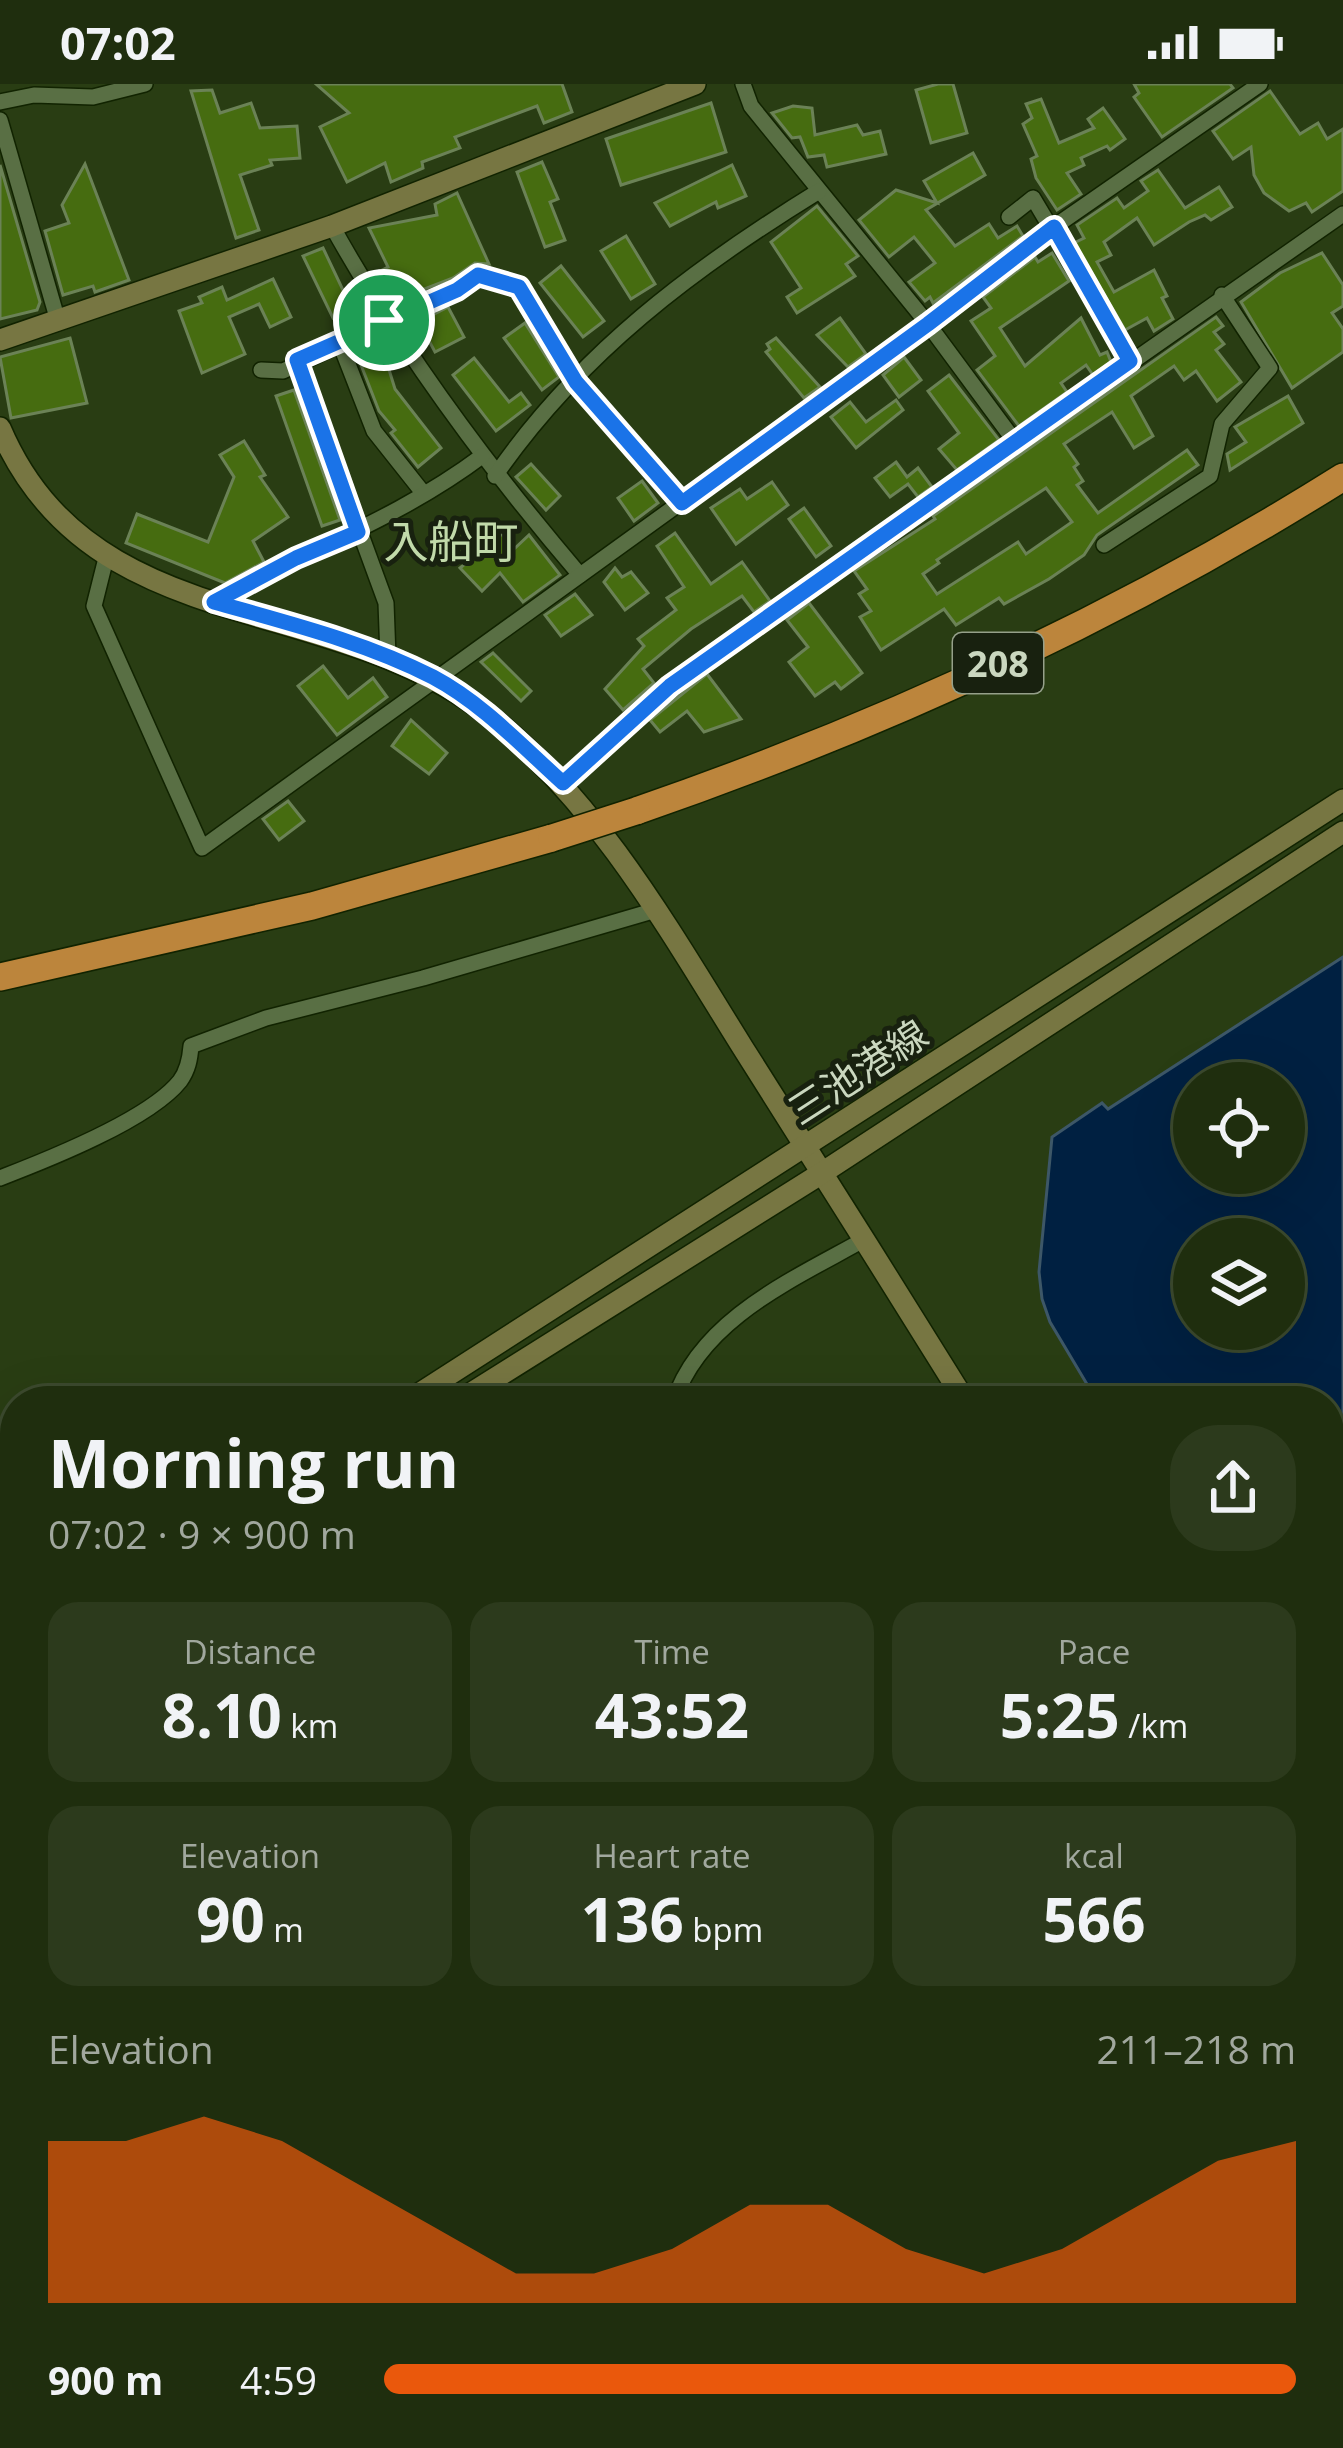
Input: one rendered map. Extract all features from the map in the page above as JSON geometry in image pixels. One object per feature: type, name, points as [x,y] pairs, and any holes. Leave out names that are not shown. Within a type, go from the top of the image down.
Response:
[{"type":"highway","name":"208","points":[[0,976],[312,906],[552,838],[857,729],[1196,564],[1343,477]]},
{"type":"main road","points":[[0,340],[332,226],[695,84]]},
{"type":"main road","points":[[0,428],[53,515],[106,558],[153,582],[325,633],[437,679],[490,717],[563,783],[656,910],[956,1386]]},
{"type":"main road","name":"三池港線","points":[[432,1386],[1343,800]]},
{"type":"main road","name":"三池港線","points":[[483,1386],[822,1173],[1343,832]]},
{"type":"street","points":[[0,102],[34,95],[93,97],[145,84]]},
{"type":"street","points":[[743,84],[751,106],[928,324],[1016,443]]},
{"type":"street","points":[[106,558],[94,606],[202,848],[928,324],[1054,227],[1260,84]]},
{"type":"street","points":[[0,119],[58,321]]},
{"type":"street","points":[[495,476],[523,435],[622,331],[714,256],[819,191]]},
{"type":"street","points":[[1009,218],[1034,198],[1130,361]]},
{"type":"street","points":[[563,783],[670,686],[1343,214]]},
{"type":"street","points":[[332,226],[384,320],[495,476],[580,575]]},
{"type":"street","points":[[261,370],[283,370],[457,290],[478,275],[507,280],[519,287],[576,382],[682,503]]},
{"type":"street","points":[[1104,545],[1210,476],[1222,424],[1270,368],[1222,295]]},
{"type":"street","points":[[339,341],[374,430],[424,494]]},
{"type":"street","points":[[297,360],[386,603],[388,657]]},
{"type":"street","points":[[214,602],[296,558],[400,512],[482,455]]},
{"type":"street","points":[[0,1178],[51,1158],[163,1098],[183,1078],[191,1046],[266,1018],[656,910]]},
{"type":"street","points":[[679,1386],[684,1371],[709,1340],[787,1283],[865,1239]]},
{"type":"water","points":[[1343,957],[1343,1386],[1088,1386],[1050,1322],[1042,1299],[1039,1272],[1052,1137],[1102,1103],[1108,1109],[1173,1067],[1173,1194],[1305,1194],[1305,1062],[1181,1062]]},
{"type":"building","points":[[316,84],[562,84],[572,112],[544,123],[537,106],[455,137],[460,148],[422,162],[423,168],[391,182],[385,163],[347,182],[320,127],[349,113]]},
{"type":"building","points":[[953,84],[967,133],[931,143],[916,90]]},
{"type":"building","points":[[1134,84],[1230,84],[1233,88],[1162,137],[1134,97],[1139,93]]},
{"type":"building","points":[[212,90],[220,113],[251,103],[260,128],[297,126],[300,158],[270,160],[272,165],[240,175],[259,230],[236,238],[191,91]]},
{"type":"building","points":[[1270,91],[1300,134],[1318,123],[1327,139],[1343,129],[1343,191],[1312,212],[1306,203],[1289,211],[1264,193],[1254,175],[1251,147],[1233,159],[1213,131]]},
{"type":"building","points":[[1041,99],[1059,143],[1094,128],[1088,119],[1103,108],[1125,139],[1110,150],[1107,146],[1081,158],[1084,165],[1067,173],[1081,194],[1057,210],[1036,178],[1031,159],[1037,156],[1023,124],[1032,118],[1026,104]]},
{"type":"building","points":[[711,103],[726,152],[621,185],[606,139]]},
{"type":"building","points":[[793,106],[812,108],[815,135],[857,125],[863,135],[880,131],[886,154],[827,167],[824,155],[808,157],[800,137],[792,138],[772,113]]},
{"type":"building","points":[[973,153],[985,175],[926,210],[955,246],[989,224],[998,238],[1017,226],[1023,236],[933,303],[930,297],[925,301],[909,282],[935,263],[914,237],[889,257],[859,220],[896,190],[937,203],[924,181]]},
{"type":"building","points":[[542,162],[558,199],[550,202],[565,240],[545,247],[517,172]]},
{"type":"building","points":[[85,164],[129,280],[95,292],[93,286],[63,295],[45,231],[69,223],[62,205]]},
{"type":"building","points":[[0,165],[40,302],[37,310],[0,319]]},
{"type":"building","points":[[732,165],[746,196],[718,208],[716,202],[670,226],[655,203]]},
{"type":"building","points":[[1158,170],[1185,208],[1219,187],[1232,207],[1211,220],[1205,215],[1189,222],[1154,245],[1137,218],[1104,242],[1111,255],[1097,262],[1114,292],[1154,270],[1173,319],[1154,331],[1147,318],[1125,330],[1074,243],[1084,238],[1077,225],[1117,198],[1124,208],[1148,191],[1141,181]]},
{"type":"building","points":[[457,193],[489,264],[475,263],[453,278],[391,302],[374,274],[388,267],[369,228],[437,215],[435,204]]},
{"type":"building","points":[[817,206],[858,256],[846,264],[855,276],[797,313],[787,297],[801,288],[771,242]]},
{"type":"building","points":[[626,236],[655,284],[631,299],[601,251]]},
{"type":"building","points":[[323,248],[352,309],[333,318],[303,256]]},
{"type":"building","points":[[1052,253],[1069,281],[1000,328],[1025,366],[1081,318],[1100,355],[1107,352],[1111,362],[1093,375],[1086,365],[1061,383],[1067,392],[1019,426],[977,370],[995,356],[971,321],[991,308],[983,297],[1035,257],[1038,262]]},
{"type":"building","points":[[1322,253],[1343,285],[1343,306],[1332,313],[1343,329],[1343,352],[1292,388],[1241,302],[1280,273]]},
{"type":"building","points":[[561,266],[604,321],[583,337],[540,283]]},
{"type":"building","points":[[273,279],[291,317],[270,327],[259,304],[229,317],[245,354],[202,373],[179,311],[202,303],[199,297],[222,287],[227,300]]},
{"type":"building","points":[[448,307],[464,337],[435,352],[419,322]]},
{"type":"building","points":[[1216,317],[1223,326],[1214,332],[1224,344],[1216,350],[1241,382],[1217,401],[1196,371],[1184,380],[1174,366],[1131,396],[1153,436],[1134,448],[1112,412],[1064,444],[1078,464],[1074,467],[1083,481],[1077,485],[1098,513],[1187,450],[1198,465],[1097,535],[1084,555],[1049,579],[1004,604],[999,598],[956,625],[944,609],[881,650],[860,617],[871,611],[859,594],[867,589],[854,571],[935,519],[933,516]],"holes":[[[1046,488],[1072,522],[1026,554],[1018,542],[937,594],[923,574]]]},
{"type":"building","points":[[840,318],[866,354],[848,367],[817,335]]},
{"type":"building","points":[[525,323],[559,377],[542,390],[504,338]]},
{"type":"building","points":[[70,338],[87,403],[11,418],[0,357]]},
{"type":"building","points":[[776,338],[820,387],[804,398],[766,352],[767,344]]},
{"type":"building","points":[[381,344],[395,389],[441,448],[418,467],[379,411],[356,352]]},
{"type":"building","points":[[904,357],[921,380],[899,397],[883,375]]},
{"type":"building","points":[[474,358],[509,402],[521,393],[530,405],[496,431],[453,375]]},
{"type":"building","points":[[949,375],[999,440],[957,470],[939,449],[959,433],[928,391]]},
{"type":"building","points":[[294,390],[340,520],[322,526],[276,396]]},
{"type":"building","points":[[1288,396],[1303,423],[1230,470],[1227,454],[1246,442],[1235,427]]},
{"type":"building","points":[[896,400],[903,410],[856,448],[831,417],[850,402],[866,422]]},
{"type":"building","points":[[244,441],[265,475],[260,477],[288,517],[253,541],[264,562],[225,583],[126,543],[137,514],[208,542],[234,477],[220,455]]},
{"type":"building","points":[[896,462],[907,477],[918,468],[932,487],[918,497],[908,484],[890,497],[875,478]]},
{"type":"building","points":[[531,464],[560,496],[546,510],[516,477]]},
{"type":"building","points":[[642,481],[658,503],[634,521],[618,498]]},
{"type":"building","points":[[772,482],[788,505],[736,544],[711,508],[740,489],[747,499]]},
{"type":"building","points":[[804,508],[831,546],[816,557],[789,519]]},
{"type":"building","points":[[675,533],[711,584],[742,562],[770,601],[754,612],[742,596],[691,629],[643,669],[654,683],[623,710],[605,689],[644,646],[638,639],[676,610],[667,598],[684,587],[657,546]]},
{"type":"building","points":[[502,534],[513,550],[529,535],[560,575],[523,602],[500,573],[482,591],[460,568]]},
{"type":"building","points":[[615,568],[622,577],[631,572],[648,593],[625,610],[604,582]]},
{"type":"building","points":[[575,594],[592,615],[561,636],[545,615]]},
{"type":"building","points":[[809,603],[862,673],[841,689],[835,682],[815,696],[789,662],[808,647],[787,620]]},
{"type":"building","points":[[493,653],[531,691],[521,701],[481,662]]},
{"type":"building","points":[[323,666],[348,698],[373,678],[387,697],[337,735],[298,686]]},
{"type":"building","points":[[707,674],[741,719],[704,732],[687,711],[660,732],[650,720]]},
{"type":"building","points":[[411,720],[447,753],[429,774],[392,746]]},
{"type":"building","points":[[288,801],[304,821],[279,840],[263,819]]},
{"type":"district","name":"入船町","points":[[451,540]]},
{"type":"route","points":[[1054,227],[1130,361],[670,686],[563,783],[490,717],[437,679],[325,633],[214,602],[263,574],[358,532],[297,360],[364,334],[384,320],[457,290],[478,275],[519,287],[576,382],[682,503],[1054,227]]}]
